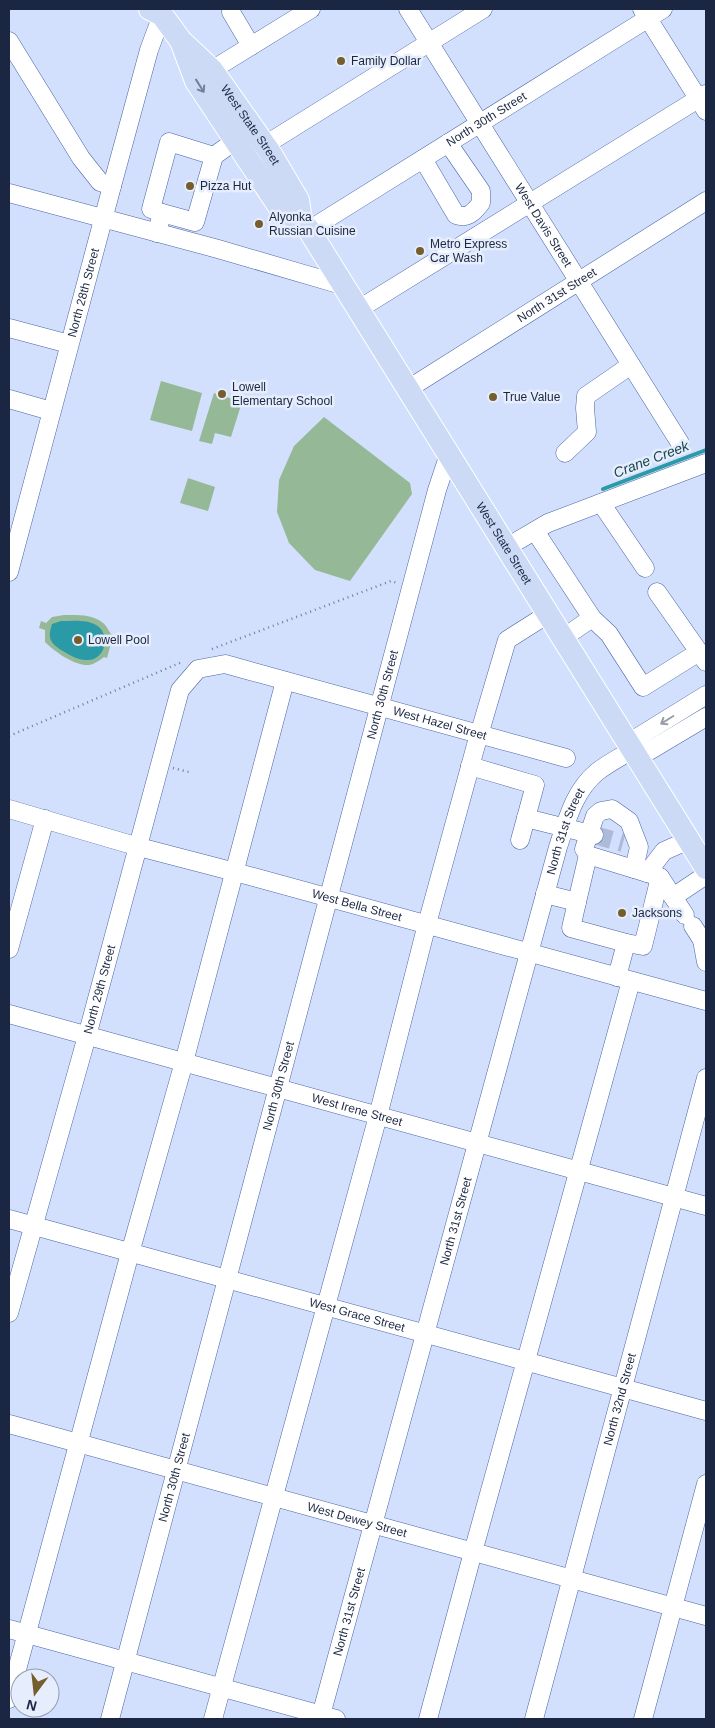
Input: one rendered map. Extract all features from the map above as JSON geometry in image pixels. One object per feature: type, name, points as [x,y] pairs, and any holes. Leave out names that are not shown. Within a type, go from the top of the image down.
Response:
[{"type":"main road","name":"West State Street","points":[[159,11],[181,41],[212,70],[265,145],[298,200],[305,225],[345,286],[706,868]]},
{"type":"main road","name":"West State Street","points":[[181,41],[196,81],[282,210],[305,225]]},
{"type":"street","points":[[212,70],[311,9]]},
{"type":"street","name":"West Davis Street","points":[[408,9],[680,443]]},
{"type":"street","points":[[265,145],[483,9]]},
{"type":"street","name":"North 30th Street","points":[[305,225],[423,159],[645,13],[663,9]]},
{"type":"street","name":"North 28th Street","points":[[9,572],[159,11]]},
{"type":"street","points":[[231,12],[251,46]]},
{"type":"street","points":[[359,309],[530,204],[704,101],[645,13]]},
{"type":"street","points":[[9,41],[81,158],[100,182],[112,186]]},
{"type":"street","points":[[214,156],[169,142],[151,209],[195,222],[214,156],[236,140]]},
{"type":"street","points":[[423,159],[456,215],[463,217],[470,215],[481,204],[481,191],[448,143]]},
{"type":"street","points":[[9,193],[218,249],[345,286]]},
{"type":"street","name":"North 31st Street","points":[[408,389],[706,201]]},
{"type":"street","points":[[157,233],[162,212]]},
{"type":"street","points":[[9,328],[69,344]]},
{"type":"street","points":[[565,453],[587,432],[586,396],[631,365]]},
{"type":"street","points":[[9,399],[51,411]]},
{"type":"street","name":"North 30th Street","points":[[110,1719],[437,490],[449,454]]},
{"type":"street","points":[[507,547],[548,523],[706,463]]},
{"type":"street","points":[[601,503],[645,568]]},
{"type":"street","points":[[535,531],[592,618],[609,634],[643,687],[703,657],[657,592]]},
{"type":"street","points":[[213,1719],[378,1116],[470,766],[507,640],[548,614]]},
{"type":"street","points":[[564,638],[592,618]]},
{"type":"street","name":"West Hazel Street","points":[[191,665],[225,664],[566,758]]},
{"type":"street","name":"North 29th Street","points":[[9,1313],[139,847],[180,690],[191,665]]},
{"type":"street","points":[[9,1699],[184,1062],[285,681]]},
{"type":"street","points":[[706,695],[638,737],[633,749],[649,751],[706,717]]},
{"type":"street","name":"North 31st Street","points":[[326,1718],[373,1525],[564,828],[572,805],[582,787],[597,772],[633,749]]},
{"type":"street","points":[[470,766],[535,785],[520,840]]},
{"type":"street","name":"West Bella Street","points":[[9,809],[139,847],[706,1001]]},
{"type":"street","points":[[647,873],[588,855],[584,849],[591,835],[595,816],[601,811],[612,809],[629,821],[631,845],[647,873],[673,897],[696,930],[706,962]]},
{"type":"street","points":[[526,818],[591,835]]},
{"type":"street","points":[[9,949],[45,819]]},
{"type":"street","points":[[588,855],[571,928],[643,946],[647,873],[664,851],[689,840]]},
{"type":"street","points":[[673,897],[706,875]]},
{"type":"street","points":[[545,894],[576,902]]},
{"type":"street","points":[[428,1719],[577,1170],[624,979],[626,943]]},
{"type":"street","name":"West Irene Street","points":[[9,1014],[706,1206]]},
{"type":"street","name":"North 32nd Street","points":[[534,1719],[706,1078]]},
{"type":"street","name":"West Grace Street","points":[[9,1220],[706,1411]]},
{"type":"street","name":"West Dewey Street","points":[[9,1424],[706,1616]]},
{"type":"street","points":[[643,1719],[706,1484]]},
{"type":"street","points":[[9,1629],[326,1718]]},
{"type":"path","points":[[211,650],[391,582],[403,584]]},
{"type":"path","points":[[9,736],[191,665]]},
{"type":"shaded area","points":[[161,381],[202,393],[192,431],[150,420]]},
{"type":"shaded area","points":[[214,393],[242,402],[231,437],[215,433],[212,444],[199,441]]},
{"type":"shaded area","points":[[324,417],[410,483],[412,494],[350,581],[315,570],[289,543],[277,512],[279,480],[294,446]]},
{"type":"shaded area","points":[[188,478],[215,487],[208,511],[180,503]]},
{"type":"shaded area","name":"Lowell Pool","points":[[64,615],[95,618],[105,625],[113,636],[107,658],[104,657],[95,663],[84,665],[60,654],[45,642],[45,630],[39,628],[41,621],[46,623],[52,617]]},
{"type":"shaded area","name":"Lowell Pool","points":[[61,621],[83,621],[92,623],[101,629],[105,641],[102,652],[98,657],[83,660],[57,647],[52,642],[50,632],[52,624]]},
{"type":"waterway","name":"Crane Creek","points":[[603,489],[706,450]]},
{"type":"tunnel","points":[[594,835],[623,843]]},
{"type":"place","name":"Family Dollar","points":[[341,61]]},
{"type":"place","name":"Pizza Hut","points":[[190,186]]},
{"type":"place","name":"Alyonka Russian Cuisine","points":[[259,224]]},
{"type":"place","name":"Metro Express Car Wash","points":[[420,251]]},
{"type":"place","name":"Lowell Elementary School","points":[[222,394]]},
{"type":"place","name":"True Value","points":[[493,397]]},
{"type":"place","name":"Lowell Pool","points":[[78,640]]},
{"type":"place","name":"Jacksons","points":[[622,913]]}]
